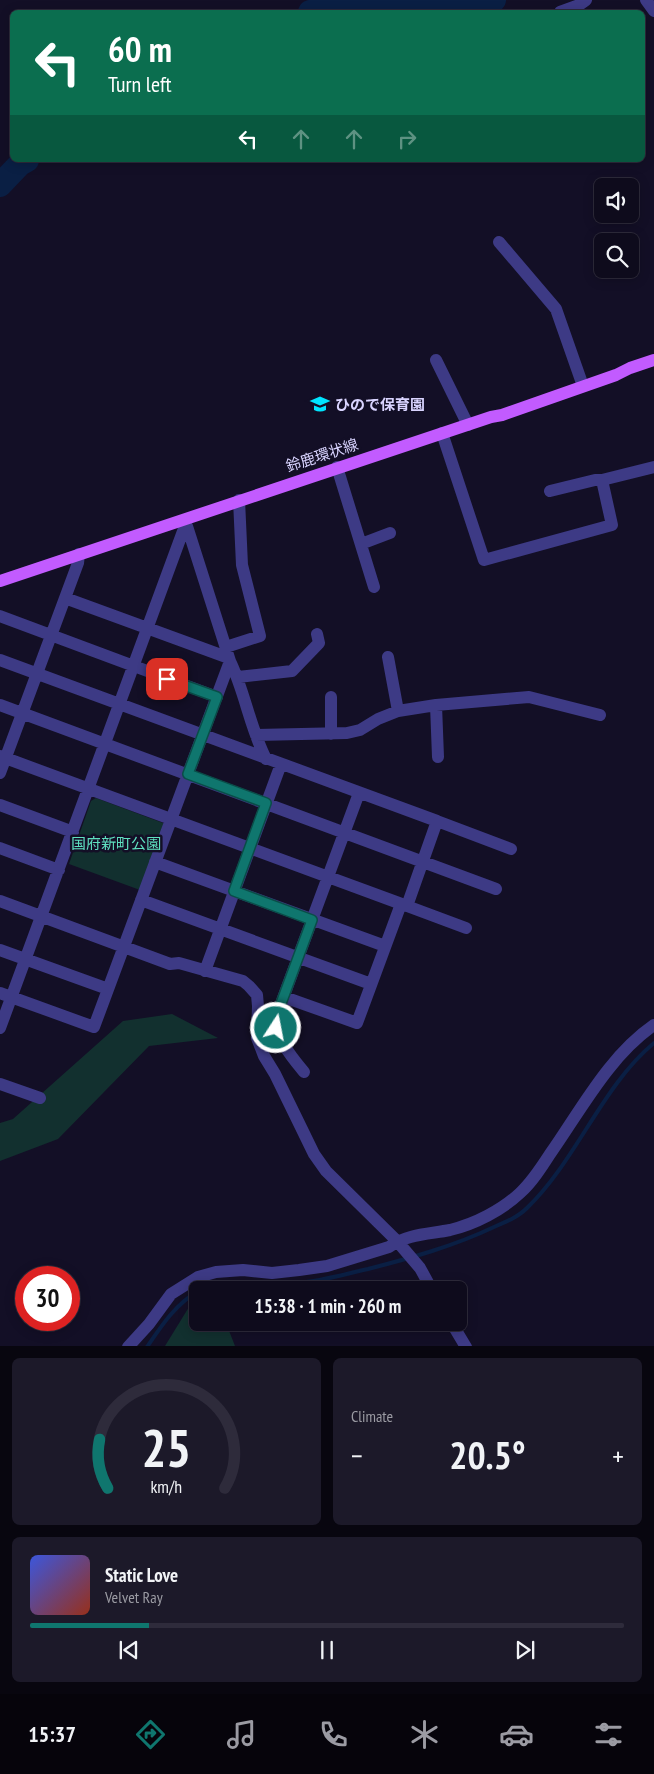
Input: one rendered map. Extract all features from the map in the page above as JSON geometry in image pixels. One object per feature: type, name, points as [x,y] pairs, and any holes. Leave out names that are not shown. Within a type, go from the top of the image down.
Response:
[{"type":"main road","name":"鈴鹿環状線","points":[[0,581],[186,521],[239,500],[337,467],[502,415],[616,376],[630,368],[654,360]]},
{"type":"street","points":[[565,10],[586,0]]},
{"type":"street","points":[[646,0],[654,11]]},
{"type":"street","points":[[499,242],[556,309],[583,386]]},
{"type":"street","points":[[436,360],[468,425]]},
{"type":"street","points":[[442,433],[484,560],[612,525],[602,480]]},
{"type":"street","points":[[337,467],[374,587]]},
{"type":"street","points":[[550,492],[654,467]]},
{"type":"street","points":[[6,995],[94,1027],[203,736],[229,655],[260,636],[242,565],[239,500]]},
{"type":"street","points":[[0,1028],[6,995],[26,959],[186,521]]},
{"type":"street","points":[[186,521],[229,655],[266,759]]},
{"type":"street","points":[[362,544],[390,533]]},
{"type":"street","points":[[0,773],[3,757],[37,674],[78,563],[79,554]]},
{"type":"street","points":[[65,598],[229,655]]},
{"type":"street","points":[[0,616],[217,697]]},
{"type":"street","points":[[238,677],[292,671],[319,643],[316,634]]},
{"type":"street","points":[[388,657],[398,711]]},
{"type":"street","points":[[0,660],[511,848]]},
{"type":"street","points":[[331,697],[331,734]]},
{"type":"street","points":[[256,735],[347,733],[360,730],[378,719],[398,711],[436,705],[529,697],[600,715]]},
{"type":"street","points":[[0,705],[496,889]]},
{"type":"street","points":[[436,705],[438,758]]},
{"type":"street","points":[[3,757],[466,928]]},
{"type":"street","points":[[205,970],[281,764]]},
{"type":"street","points":[[304,1072],[279,1037],[276,1028],[276,1017],[359,793]]},
{"type":"street","points":[[0,805],[73,832]]},
{"type":"street","points":[[284,997],[357,1023],[385,946],[423,861],[437,821]]},
{"type":"street","points":[[0,848],[58,870]]},
{"type":"street","points":[[155,862],[385,946]]},
{"type":"street","points":[[141,900],[371,984]]},
{"type":"street","points":[[0,901],[170,964],[179,963],[205,970],[242,981],[249,986],[257,995],[257,1038],[264,1056],[275,1074],[314,1154],[326,1172],[400,1245],[420,1268],[427,1281]]},
{"type":"street","points":[[0,950],[108,989]]},
{"type":"street","points":[[128,1346],[149,1324],[170,1294],[198,1277],[216,1272],[243,1270],[272,1273],[326,1266],[452,1229],[504,1207],[533,1180],[618,1057],[654,1025]]},
{"type":"street","points":[[0,1084],[40,1098]]},
{"type":"street","points":[[457,1331],[466,1346]]},
{"type":"green space","name":"国府新町公園","points":[[96,798],[163,823],[165,829],[140,890],[69,864],[91,801]]},
{"type":"green space","points":[[172,1014],[218,1038],[149,1046],[58,1139],[0,1161],[0,1123],[13,1119],[123,1021]]},
{"type":"green space","points":[[189,1307],[189,1331],[229,1331],[235,1346],[165,1346]]},
{"type":"waterway","points":[[455,10],[494,0]]},
{"type":"waterway","points":[[325,10],[378,10]]},
{"type":"waterway","points":[[0,185],[24,162]]},
{"type":"waterway","points":[[316,1281],[384,1265],[432,1251],[479,1234],[512,1219],[523,1211],[544,1189],[619,1080],[654,1043]]},
{"type":"waterway","points":[[148,1346],[164,1323],[189,1298]]},
{"type":"place","name":"ひので保育園","points":[[320,404]]},
{"type":"route","points":[[167,679],[217,697],[188,774],[266,803],[234,891],[312,920],[276,1017],[276,1028]]}]
